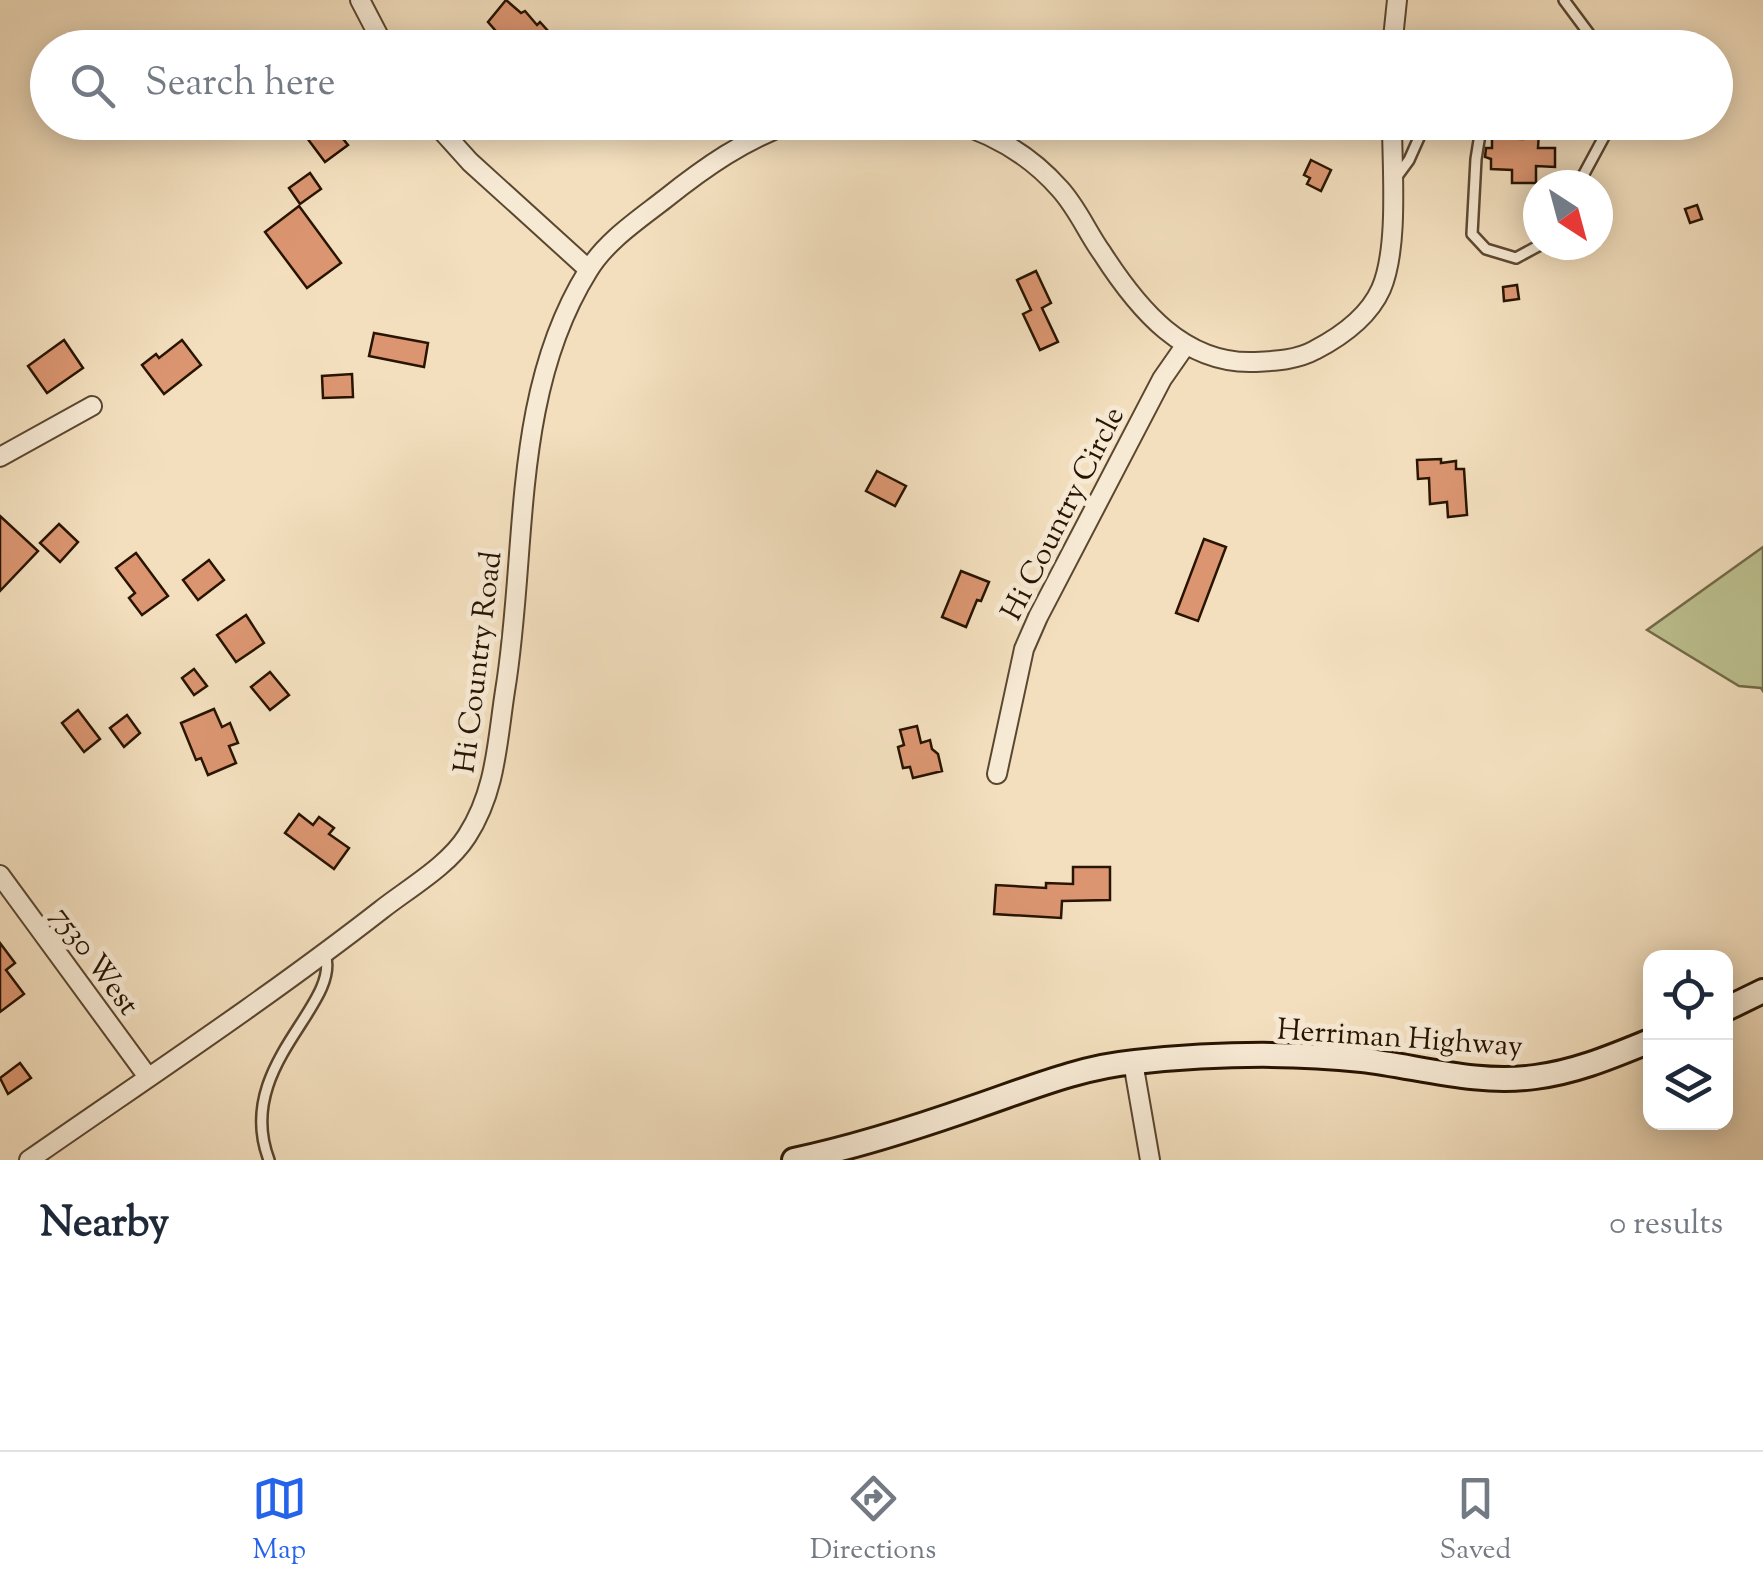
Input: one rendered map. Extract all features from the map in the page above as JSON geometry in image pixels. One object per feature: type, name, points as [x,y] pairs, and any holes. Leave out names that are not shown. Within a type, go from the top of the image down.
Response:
[{"type":"main road","points":[[1733,1006],[1763,992]]},
{"type":"main road","name":"Herriman Highway","points":[[794,1160],[899,1133],[1077,1072],[1133,1062],[1226,1056],[1333,1058],[1474,1078],[1514,1079],[1583,1067],[1643,1043]]},
{"type":"street","points":[[360,0],[376,30]]},
{"type":"street","points":[[1394,30],[1397,0]]},
{"type":"street","points":[[450,140],[588,270]]},
{"type":"street","name":"Hi Country Road","points":[[29,1160],[324,952],[449,856],[465,839],[488,796],[512,650],[521,518],[540,387],[564,323],[588,270],[625,230],[696,174],[751,140]]},
{"type":"street","points":[[998,140],[1058,187],[1079,212],[1102,254],[1160,327],[1185,346],[1233,363],[1306,355],[1339,338],[1362,317],[1381,289],[1391,237],[1393,140]]},
{"type":"street","name":"Hi Country Circle","points":[[997,774],[1024,649],[1038,617],[1162,379],[1185,346]]},
{"type":"street","points":[[0,457],[92,406]]},
{"type":"street","name":"7530 West","points":[[0,875],[148,1078]]},
{"type":"street","points":[[1133,1062],[1150,1160]]},
{"type":"lane","points":[[1564,0],[1583,30]]},
{"type":"lane","points":[[1394,181],[1418,140]]},
{"type":"lane","points":[[1479,140],[1472,234],[1486,249],[1516,258],[1523,254]]},
{"type":"lane","points":[[1586,170],[1602,140]]},
{"type":"lane","points":[[269,1160],[260,1138],[262,1101],[289,1040],[325,986],[329,964],[324,952]]},
{"type":"green space","points":[[1763,547],[1763,691],[1739,686],[1647,630]]},
{"type":"building","points":[[506,0],[547,30],[495,30],[488,22]]},
{"type":"building","points":[[308,140],[344,140],[348,145],[325,162]]},
{"type":"building","points":[[1492,140],[1538,140],[1538,148],[1555,148],[1555,167],[1523,170],[1523,183],[1512,183],[1512,170],[1491,169],[1491,159],[1485,157],[1486,148],[1492,148]]},
{"type":"building","points":[[1311,160],[1331,170],[1321,191],[1307,184],[1310,178],[1304,175]]},
{"type":"building","points":[[310,173],[321,189],[300,204],[289,188]]},
{"type":"building","points":[[1697,205],[1702,219],[1690,223],[1685,209]]},
{"type":"building","points":[[299,206],[341,263],[307,288],[265,232]]},
{"type":"building","points":[[1036,271],[1051,303],[1042,308],[1058,342],[1040,350],[1023,314],[1031,310],[1017,280]]},
{"type":"building","points":[[1517,285],[1519,299],[1504,301],[1503,287]]},
{"type":"building","points":[[374,333],[428,343],[424,367],[369,356]]},
{"type":"building","points":[[64,340],[83,368],[47,393],[28,366]]},
{"type":"building","points":[[182,340],[201,365],[164,394],[142,365],[156,354],[159,358]]},
{"type":"building","points":[[352,374],[353,397],[323,398],[322,376]]},
{"type":"building","points":[[1441,459],[1441,463],[1456,461],[1456,469],[1464,469],[1467,515],[1448,517],[1447,502],[1430,504],[1429,478],[1418,479],[1417,460]]},
{"type":"building","points":[[877,471],[906,486],[895,506],[866,491]]},
{"type":"building","points":[[0,516],[38,551],[0,591]]},
{"type":"building","points":[[59,524],[78,542],[60,562],[40,543]]},
{"type":"building","points":[[1204,539],[1226,547],[1198,621],[1176,613]]},
{"type":"building","points":[[136,553],[168,596],[142,615],[129,598],[135,593],[116,568]]},
{"type":"building","points":[[209,560],[224,580],[198,600],[183,580]]},
{"type":"building","points":[[961,571],[989,582],[966,627],[942,617]]},
{"type":"building","points":[[246,615],[264,643],[236,662],[217,635]]},
{"type":"building","points":[[194,669],[207,686],[194,695],[182,678]]},
{"type":"building","points":[[270,672],[289,695],[270,710],[251,687]]},
{"type":"building","points":[[214,709],[222,727],[230,723],[238,743],[229,746],[236,763],[208,775],[201,758],[196,760],[181,723]]},
{"type":"building","points":[[78,710],[100,739],[84,752],[62,723]]},
{"type":"building","points":[[127,715],[140,733],[124,747],[110,728]]},
{"type":"building","points":[[917,726],[921,743],[930,740],[938,754],[942,771],[913,778],[910,767],[903,768],[898,747],[904,745],[900,730]]},
{"type":"building","points":[[299,814],[313,825],[319,817],[334,828],[329,834],[349,848],[334,869],[285,833]]},
{"type":"building","points":[[1073,867],[1110,867],[1110,900],[1062,901],[1061,918],[994,914],[996,885],[1046,888],[1046,883],[1073,884]]},
{"type":"building","points":[[0,943],[15,963],[6,970],[24,994],[0,1012]]},
{"type":"building","points":[[20,1063],[31,1078],[8,1094],[0,1078]]}]
